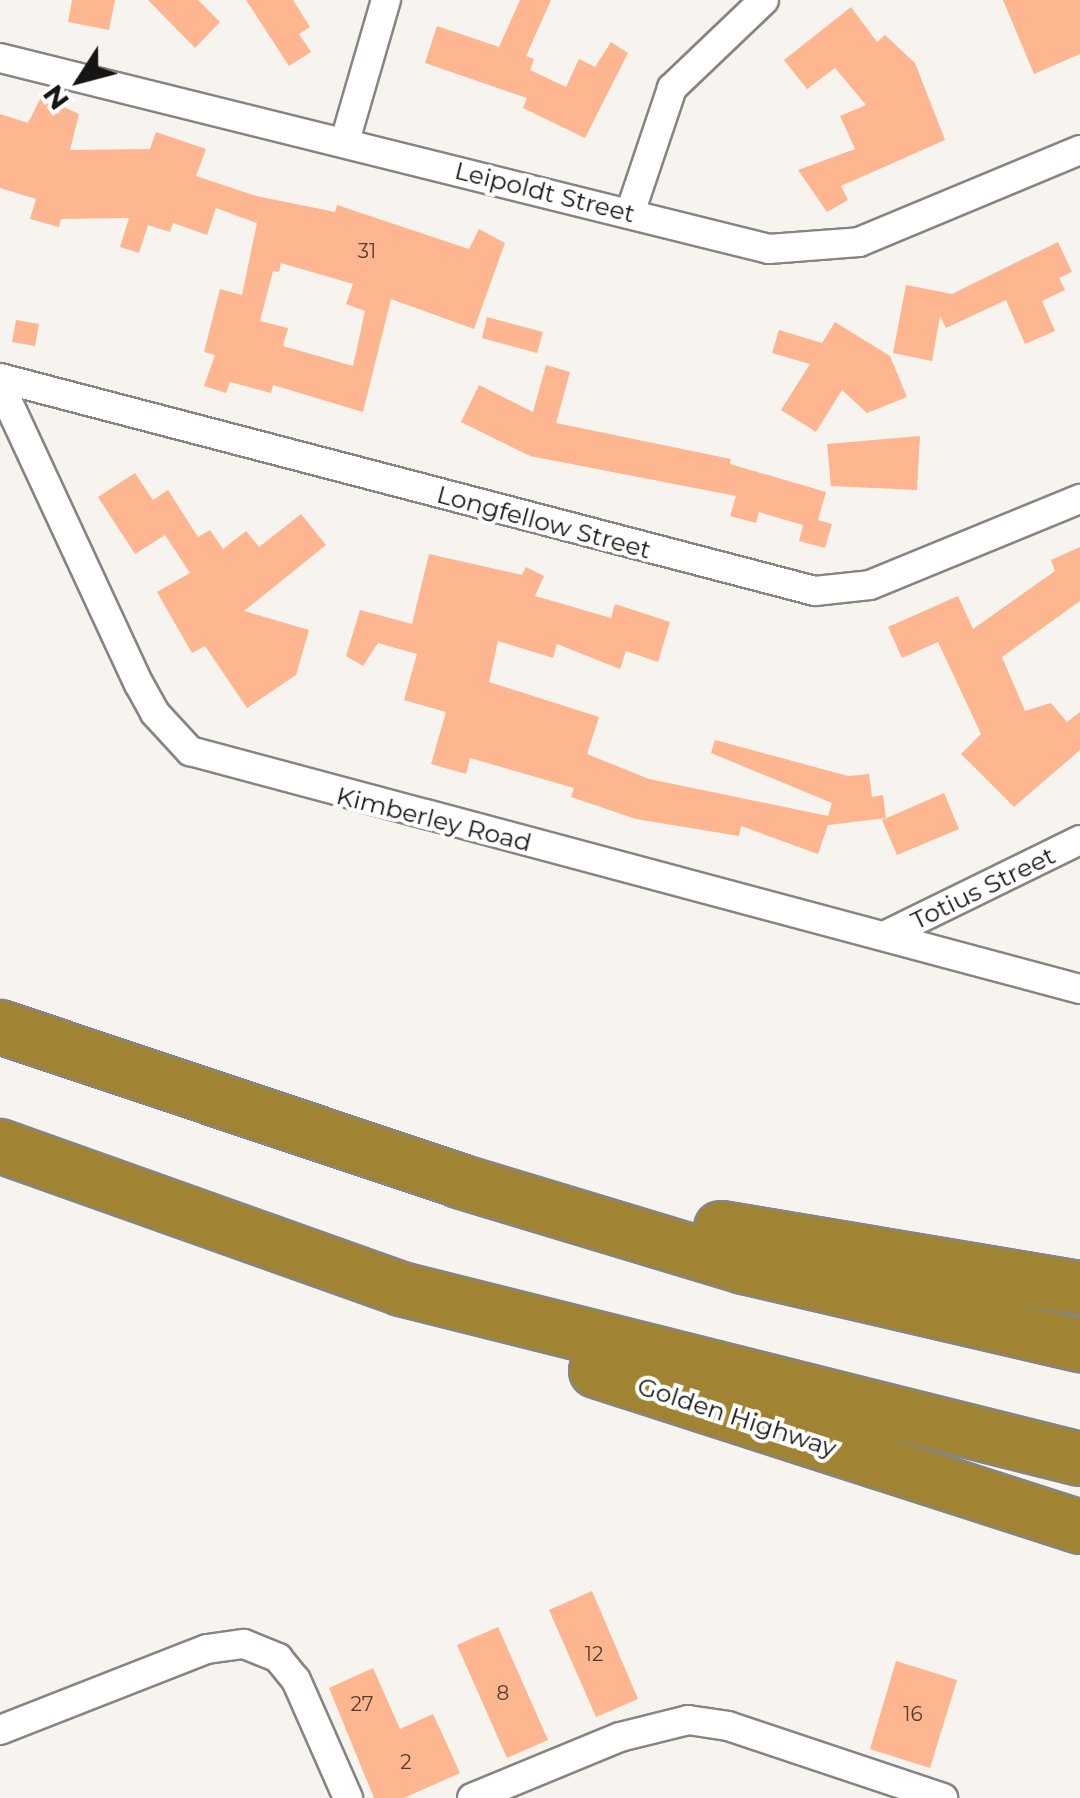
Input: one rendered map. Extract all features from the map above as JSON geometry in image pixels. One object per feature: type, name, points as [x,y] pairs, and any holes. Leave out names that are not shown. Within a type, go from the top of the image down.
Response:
[{"type":"highway","points":[[0,1027],[459,1181],[744,1267],[1080,1345]]},
{"type":"highway","points":[[0,1146],[401,1288],[1080,1458]]},
{"type":"highway","points":[[459,1181],[1080,1288]]},
{"type":"highway","name":"Golden Highway","points":[[401,1288],[600,1372],[1080,1528]]},
{"type":"street","points":[[345,141],[386,0]]},
{"type":"street","points":[[630,214],[672,88],[764,0]]},
{"type":"street","name":"Leipoldt Street","points":[[0,58],[768,249],[842,246],[1080,150]]},
{"type":"street","name":"Longfellow Street","points":[[0,382],[815,591],[870,585],[1080,499]]},
{"type":"street","name":"Kimberley Road","points":[[0,382],[139,684],[164,724],[190,751],[1080,990]]},
{"type":"street","name":"Totius Street","points":[[886,936],[1080,840]]},
{"type":"street","points":[[0,1730],[207,1648],[244,1644],[278,1658],[296,1680],[348,1798]]},
{"type":"street","points":[[472,1798],[620,1737],[688,1720],[728,1726],[943,1798]]},
{"type":"building","points":[[72,0],[115,0],[109,30],[68,22]]},
{"type":"building","points":[[148,0],[198,0],[220,22],[195,48]]},
{"type":"building","points":[[246,0],[293,0],[310,27],[299,34],[311,52],[289,66]]},
{"type":"building","points":[[520,0],[551,0],[526,56],[534,59],[530,70],[566,87],[579,59],[595,67],[611,42],[628,53],[585,138],[523,108],[527,98],[425,63],[437,26],[499,47]]},
{"type":"building","points":[[1003,0],[1080,0],[1080,54],[1034,74]]},
{"type":"building","points":[[851,7],[877,42],[885,35],[915,63],[945,140],[841,186],[848,200],[827,212],[798,170],[855,149],[840,116],[866,105],[835,68],[807,89],[784,60]]},
{"type":"building","points":[[41,97],[79,114],[70,150],[150,149],[156,132],[206,149],[196,176],[256,196],[335,212],[337,205],[469,249],[479,229],[505,243],[474,329],[391,299],[363,412],[273,385],[271,393],[230,382],[226,393],[204,386],[215,355],[204,352],[220,289],[242,295],[257,223],[216,208],[207,235],[173,223],[170,232],[148,225],[139,253],[120,247],[129,218],[61,219],[59,227],[30,219],[36,199],[0,188],[0,114],[28,123]],"holes":[[[281,263],[353,284],[346,304],[365,311],[353,366],[283,346],[288,328],[260,321],[273,271],[279,272]]]},
{"type":"building","points":[[1058,242],[1072,272],[1059,278],[1065,290],[1042,301],[1055,331],[1025,344],[1006,300],[946,328],[940,316],[932,361],[893,353],[906,285],[952,294]]},
{"type":"building","points":[[487,317],[543,332],[537,353],[482,338]]},
{"type":"building","points":[[16,320],[39,324],[35,346],[12,342]]},
{"type":"building","points":[[835,322],[890,356],[907,397],[867,413],[842,390],[816,432],[781,410],[810,364],[772,353],[779,330],[822,343]]},
{"type":"building","points":[[546,365],[570,372],[556,423],[731,459],[730,464],[826,492],[818,520],[832,524],[825,548],[799,541],[803,525],[759,512],[756,523],[730,516],[736,496],[530,456],[461,422],[479,385],[533,412]]},
{"type":"building","points":[[920,436],[917,490],[831,486],[827,444]]},
{"type":"building","points":[[135,473],[153,500],[168,490],[198,537],[210,530],[223,549],[246,531],[259,547],[301,514],[326,545],[244,611],[309,630],[296,675],[247,708],[205,646],[192,653],[157,592],[190,573],[165,535],[135,554],[98,497]]},
{"type":"building","points":[[1080,547],[1080,601],[1002,657],[1025,711],[1051,703],[1067,722],[1080,712],[1080,750],[1014,807],[961,754],[981,734],[938,642],[902,658],[888,627],[958,596],[973,629],[1055,571],[1051,560]]},
{"type":"building","points":[[429,554],[522,575],[526,567],[544,576],[535,596],[611,618],[615,604],[670,622],[658,662],[626,651],[620,669],[557,644],[553,658],[498,641],[489,682],[599,717],[587,754],[649,779],[828,816],[832,803],[711,753],[715,740],[848,776],[869,774],[872,797],[883,795],[886,818],[828,825],[818,854],[741,826],[739,836],[636,819],[571,797],[574,788],[470,758],[466,774],[431,764],[446,712],[404,700],[417,654],[378,643],[363,666],[346,656],[360,610],[412,624]]},
{"type":"building","points":[[944,793],[959,829],[897,855],[882,820]]},
{"type":"building","points":[[592,1591],[638,1699],[596,1717],[549,1610]]},
{"type":"building","points":[[498,1627],[548,1740],[507,1758],[457,1645]]},
{"type":"building","points":[[896,1661],[957,1680],[930,1768],[870,1749]]},
{"type":"building","points":[[373,1668],[400,1729],[433,1714],[460,1773],[404,1798],[374,1798],[329,1688]]}]
